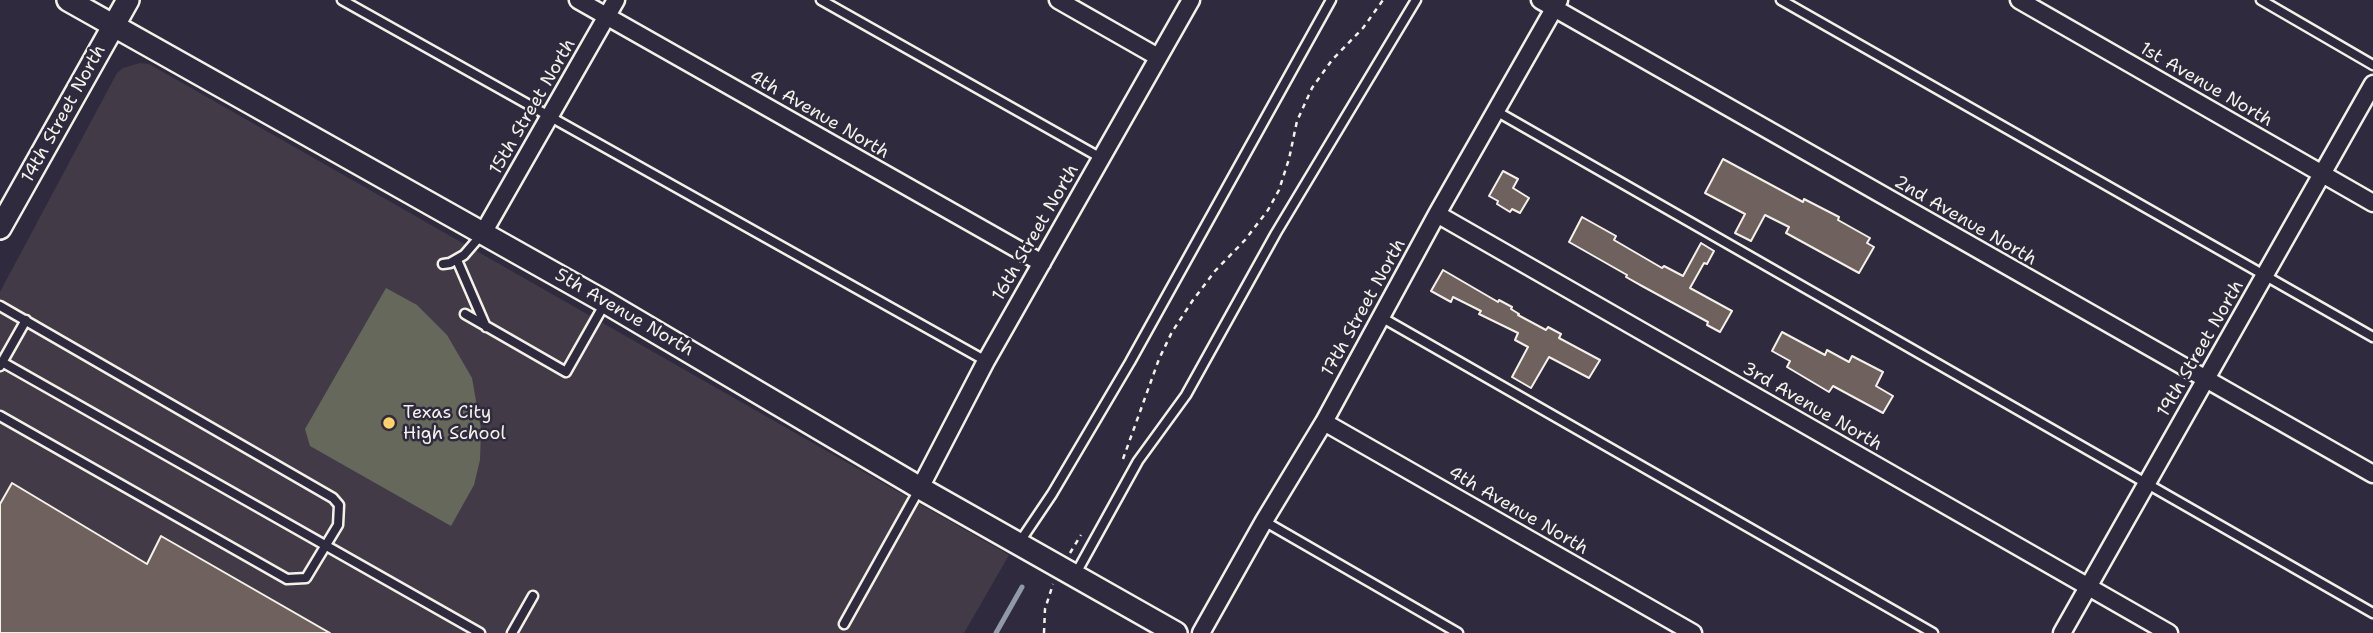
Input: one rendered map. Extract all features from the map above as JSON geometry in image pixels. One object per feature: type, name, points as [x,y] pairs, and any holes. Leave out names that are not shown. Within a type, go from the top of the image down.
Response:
[{"type":"street","name":"5th Avenue North","points":[[68,0],[606,302],[920,488],[1176,633]]},
{"type":"street","name":"14th Street North","points":[[0,228],[128,0]]},
{"type":"street","name":"4th Avenue North","points":[[578,0],[1042,263]]},
{"type":"street","name":"15th Street North","points":[[483,233],[616,0]]},
{"type":"street","points":[[1058,0],[1158,57]]},
{"type":"street","name":"16th Street North","points":[[920,488],[986,360],[1191,0]]},
{"type":"street","name":"2nd Avenue North","points":[[1540,0],[1557,4],[2206,381],[2373,474]]},
{"type":"street","name":"1st Avenue North","points":[[2019,0],[2373,203]]},
{"type":"street","name":"17th Street North","points":[[1201,633],[1324,422],[1437,214],[1557,4]]},
{"type":"street","name":"19th Street North","points":[[2062,633],[2373,84]]},
{"type":"street","name":"3rd Avenue North","points":[[1437,214],[2169,633]]},
{"type":"street","name":"4th Avenue North","points":[[1324,422],[1693,633]]},
{"type":"lane","points":[[342,0],[986,360]]},
{"type":"lane","points":[[821,0],[1101,158]]},
{"type":"lane","points":[[1018,544],[1059,482],[1130,362],[1331,0]]},
{"type":"lane","points":[[1067,572],[1138,461],[1186,395],[1276,233],[1416,0]]},
{"type":"lane","points":[[1781,0],[2373,337]]},
{"type":"lane","points":[[2261,0],[2373,65]]},
{"type":"lane","points":[[1496,111],[2373,613]]},
{"type":"lane","points":[[443,264],[457,260],[483,233]]},
{"type":"lane","points":[[457,260],[486,327]]},
{"type":"lane","points":[[465,314],[566,372],[606,302]]},
{"type":"lane","points":[[0,306],[333,498],[339,505],[338,525],[306,578],[287,579],[0,416]]},
{"type":"lane","points":[[1381,317],[1933,633]]},
{"type":"lane","points":[[26,320],[1,364],[480,633]]},
{"type":"lane","points":[[844,624],[920,488]]},
{"type":"lane","points":[[1264,521],[1458,633]]},
{"type":"lane","points":[[512,633],[533,597]]},
{"type":"path","points":[[1120,468],[1159,359],[1172,332],[1208,281],[1268,210],[1279,190],[1297,121],[1312,88],[1383,0]]},
{"type":"path","points":[[1044,633],[1045,609],[1050,591],[1067,572],[1085,528]]},
{"type":"shaded area","name":"Texas City High School","points":[[140,63],[149,64],[1009,555],[964,633],[0,633],[0,292],[117,73],[123,68]]},
{"type":"green space","points":[[386,288],[417,305],[447,335],[472,378],[481,429],[480,460],[474,485],[451,526],[310,446],[305,429]]},
{"type":"building","points":[[1723,159],[1803,202],[1804,199],[1839,217],[1838,220],[1870,238],[1867,243],[1874,247],[1859,273],[1786,233],[1789,227],[1765,215],[1751,241],[1735,233],[1745,214],[1705,193]]},
{"type":"building","points":[[1503,171],[1518,179],[1513,188],[1529,198],[1520,213],[1512,209],[1510,212],[1489,196]]},
{"type":"building","points":[[1582,217],[1616,236],[1614,240],[1662,268],[1664,266],[1683,276],[1701,243],[1714,251],[1690,288],[1732,311],[1720,332],[1707,325],[1708,322],[1569,242]]},
{"type":"building","points":[[1443,270],[1498,302],[1499,300],[1512,307],[1518,315],[1546,330],[1548,327],[1561,334],[1559,338],[1600,360],[1589,378],[1549,357],[1531,388],[1512,377],[1528,347],[1515,340],[1518,333],[1479,314],[1481,311],[1453,297],[1451,302],[1431,291]]},
{"type":"building","points":[[1782,332],[1825,355],[1827,350],[1849,362],[1852,356],[1883,372],[1876,386],[1893,396],[1883,413],[1833,386],[1829,392],[1787,367],[1790,361],[1772,351]]},
{"type":"building","points":[[12,483],[147,564],[161,536],[330,633],[0,633],[0,504]]},
{"type":"waterway","points":[[996,633],[1022,587]]},
{"type":"place","name":"Texas City High School","points":[[389,423]]}]
